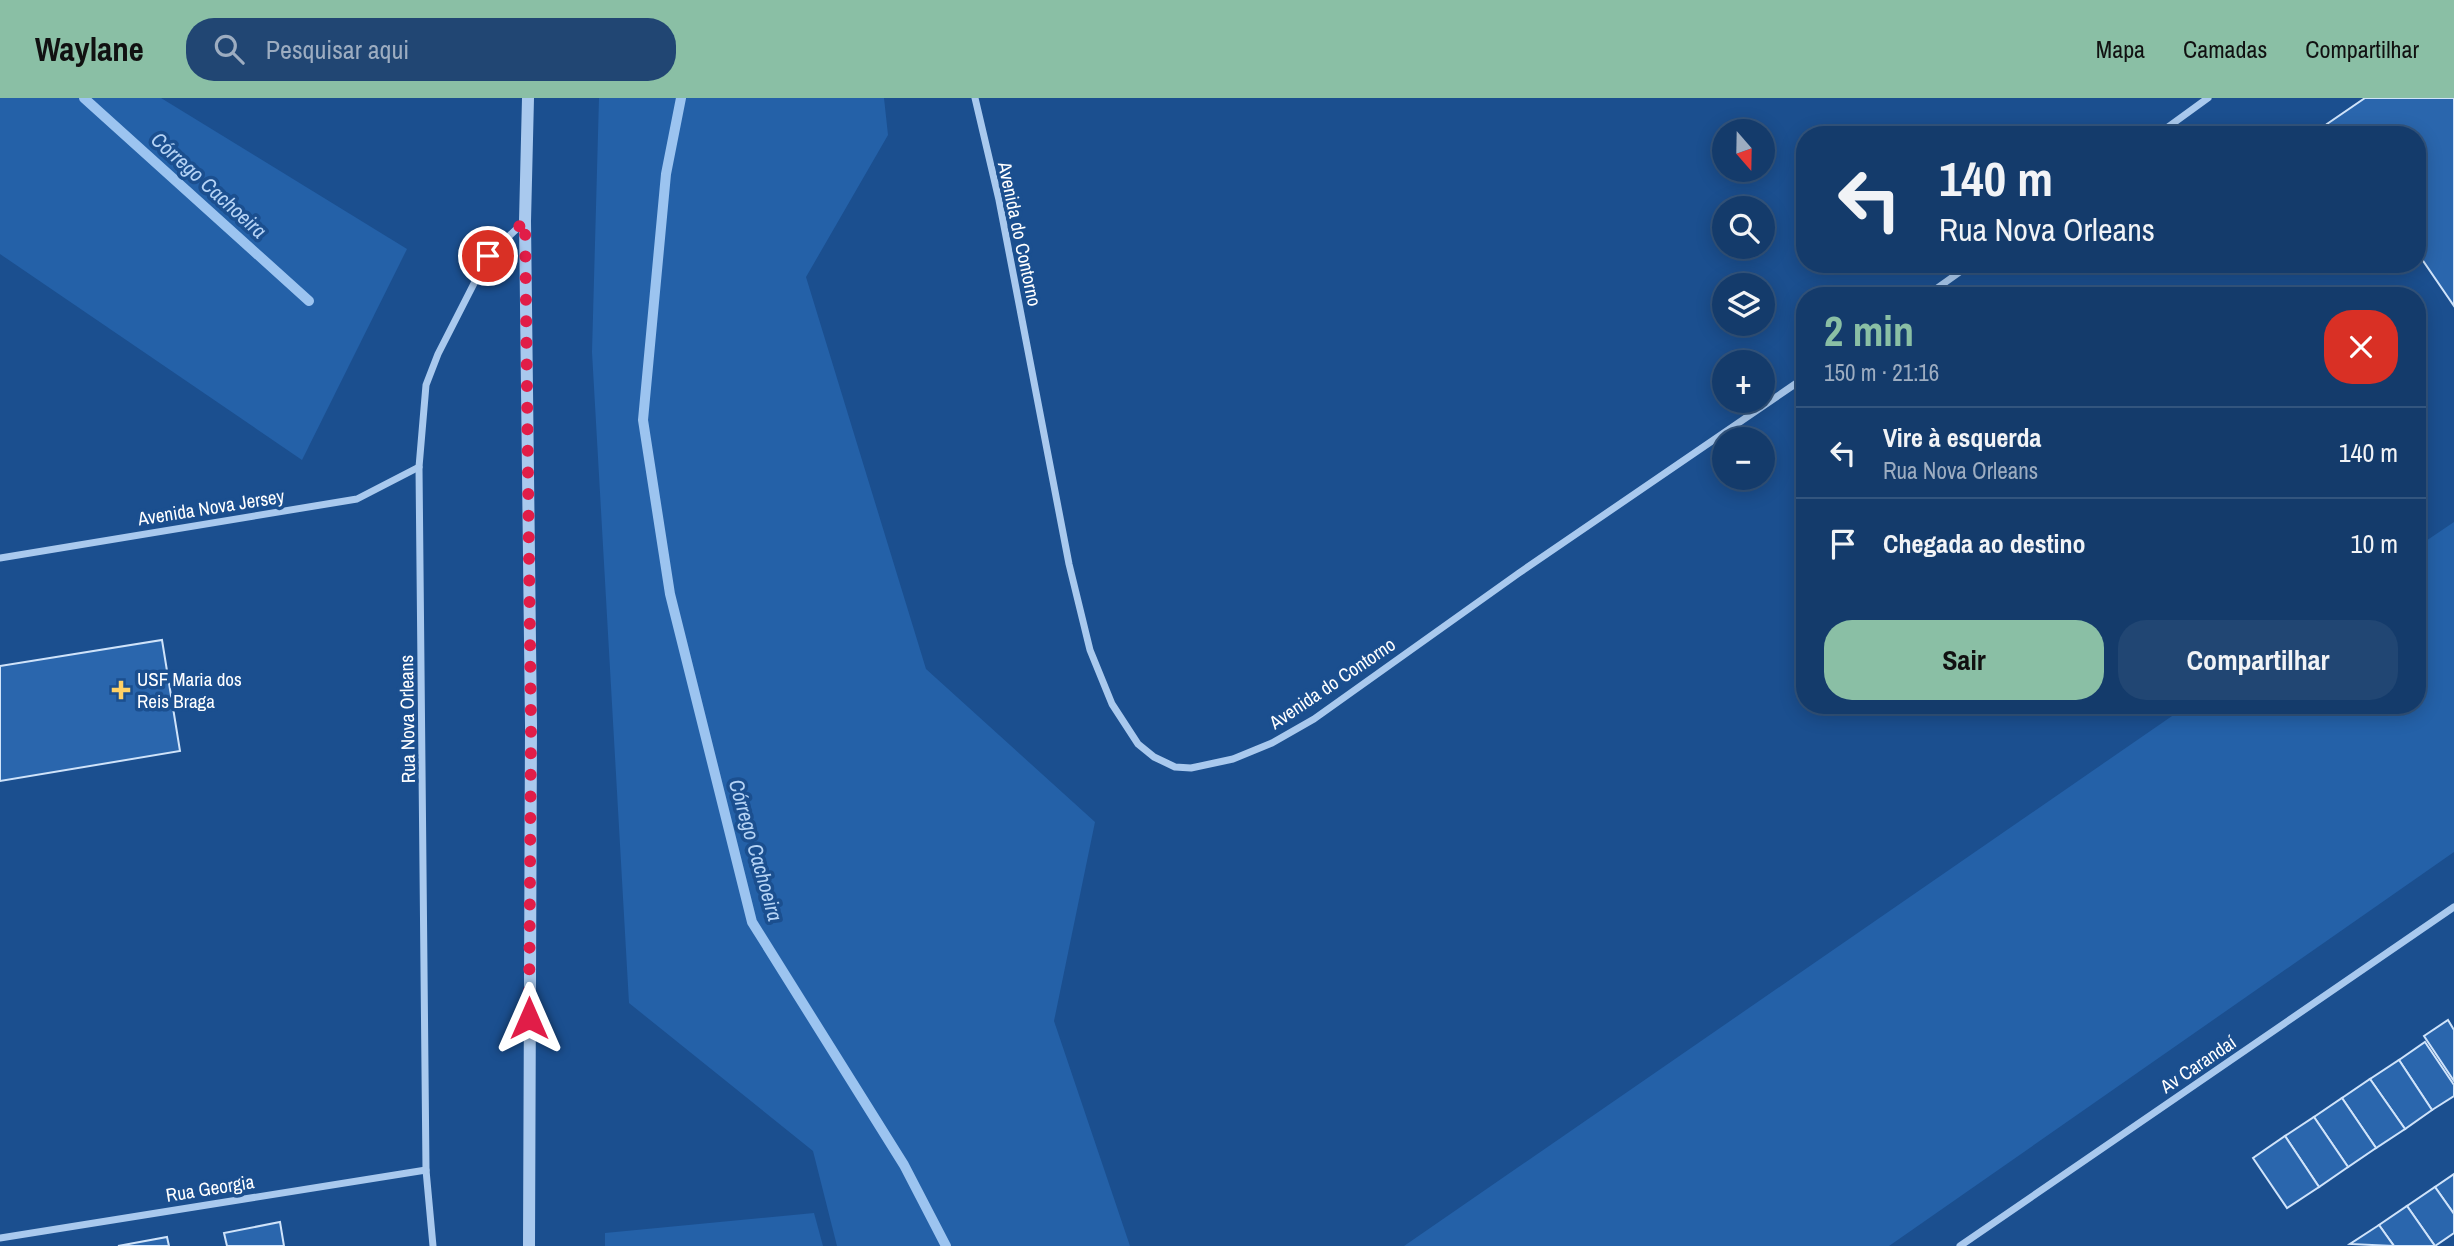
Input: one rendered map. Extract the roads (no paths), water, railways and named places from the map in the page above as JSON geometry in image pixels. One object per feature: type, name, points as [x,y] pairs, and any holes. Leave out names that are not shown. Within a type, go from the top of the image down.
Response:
[{"type":"street","points":[[528,98],[525,221],[531,726],[529,1246]]},
{"type":"street","name":"Avenida do Contorno","points":[[975,98],[999,200],[1069,564],[1090,650],[1112,704],[1138,744],[1154,757],[1175,767],[1191,768],[1233,758],[1272,743],[1314,719],[1519,573],[1796,383]]},
{"type":"street","points":[[2169,126],[2208,98]]},
{"type":"street","name":"Rua Nova Orleans","points":[[433,1246],[426,1170],[419,467],[426,386],[438,354],[488,256],[525,221]]},
{"type":"street","points":[[1939,287],[1958,273]]},
{"type":"street","name":"Avenida Nova Jersey","points":[[0,558],[357,499],[419,467]]},
{"type":"street","name":"Av Carandaí","points":[[1961,1246],[2454,907]]},
{"type":"street","name":"Rua Georgia","points":[[0,1238],[426,1170]]},
{"type":"waterway","name":"Córrego Cachoeira","points":[[84,98],[309,301]]},
{"type":"waterway","name":"Córrego Cachoeira","points":[[681,98],[666,174],[643,420],[670,594],[752,922],[904,1165],[946,1246]]},
{"type":"place","name":"USF Maria dos Reis Braga","points":[[121,690]]}]
